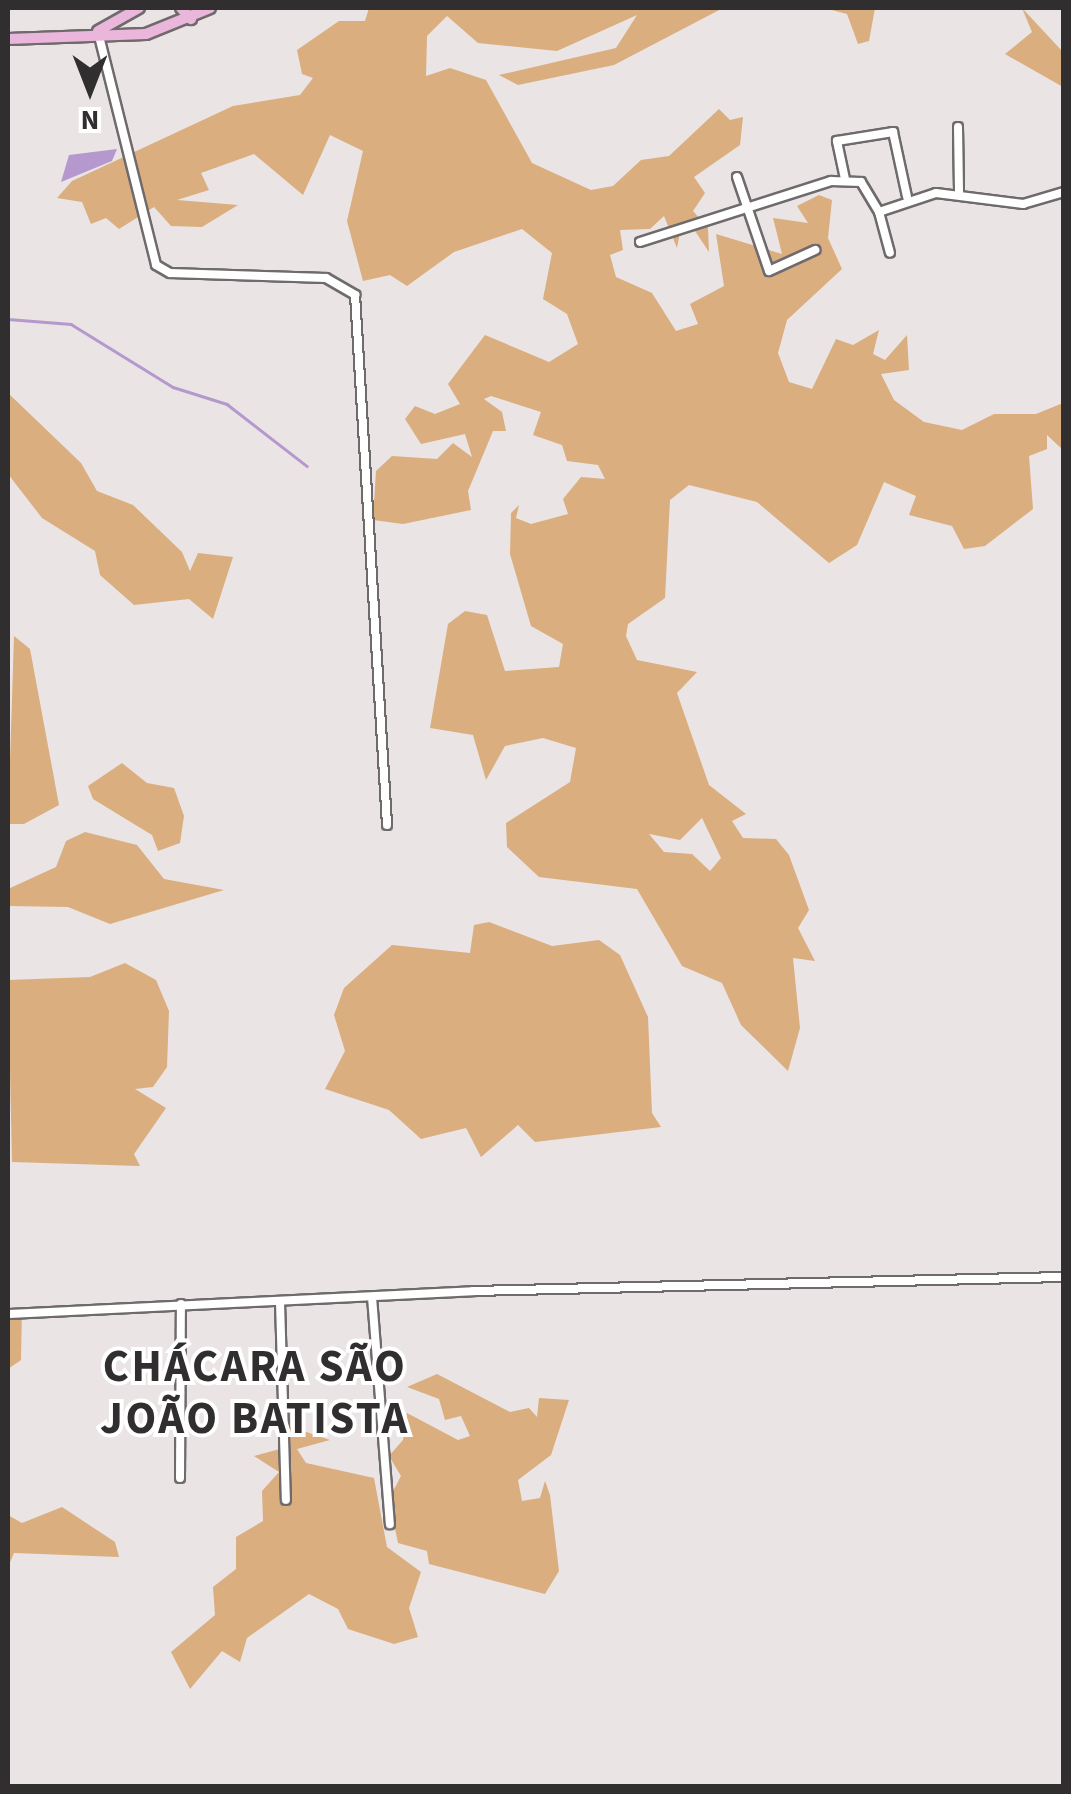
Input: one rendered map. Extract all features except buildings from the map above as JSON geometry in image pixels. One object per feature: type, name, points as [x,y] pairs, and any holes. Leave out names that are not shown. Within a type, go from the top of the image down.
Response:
[{"type":"main road","points":[[98,32],[139,8]]},
{"type":"main road","points":[[181,8],[191,20]]},
{"type":"main road","points":[[8,39],[98,32],[146,34],[191,20],[210,8]]},
{"type":"street","points":[[98,32],[156,266],[326,278],[355,295],[387,824]]},
{"type":"street","points":[[958,126],[960,193]]},
{"type":"street","points":[[844,180],[837,141],[893,132],[908,197]]},
{"type":"street","points":[[737,177],[769,271],[815,250]]},
{"type":"street","points":[[640,242],[844,180],[861,182],[879,212],[890,253]]},
{"type":"street","points":[[879,212],[908,197],[960,193],[1008,202],[1064,192]]},
{"type":"street","points":[[8,1314],[372,1297],[1064,1277]]},
{"type":"street","points":[[372,1297],[390,1524]]},
{"type":"street","points":[[280,1302],[286,1500]]},
{"type":"street","points":[[180,1478],[181,1304]]},
{"type":"shaded area","points":[[369,8],[723,8],[614,65],[518,85],[499,75],[616,48],[637,15],[557,51],[478,43],[447,16],[427,36],[426,76],[450,68],[486,80],[532,163],[591,190],[613,186],[641,160],[669,156],[719,109],[730,120],[743,117],[740,145],[694,177],[705,193],[693,211],[708,228],[709,252],[691,225],[681,227],[677,248],[664,216],[650,229],[620,230],[623,250],[610,255],[616,277],[652,293],[676,331],[698,324],[690,304],[724,286],[716,234],[782,254],[773,218],[808,223],[797,206],[819,195],[832,200],[828,238],[842,269],[787,320],[778,353],[789,382],[812,389],[836,339],[853,345],[879,330],[873,354],[885,360],[907,335],[909,370],[881,374],[894,400],[924,422],[962,430],[994,414],[1036,414],[1063,403],[1063,450],[1047,435],[1047,449],[1029,456],[1033,509],[985,546],[964,549],[952,526],[909,515],[916,496],[884,482],[857,545],[829,563],[757,502],[689,485],[670,500],[665,598],[628,624],[626,636],[637,660],[697,672],[677,693],[709,785],[746,814],[732,821],[743,838],[776,839],[789,855],[809,910],[798,928],[815,961],[793,958],[800,1028],[788,1071],[741,1025],[722,983],[682,966],[637,889],[539,877],[507,847],[506,823],[570,782],[576,748],[543,738],[505,746],[486,780],[473,735],[430,728],[448,624],[465,611],[487,615],[505,671],[559,667],[563,644],[531,626],[510,554],[511,513],[519,505],[516,518],[531,524],[568,514],[563,499],[581,477],[605,479],[598,465],[567,461],[562,445],[533,435],[541,412],[491,396],[484,399],[502,412],[506,431],[493,431],[468,491],[471,510],[403,524],[373,520],[376,471],[392,456],[437,459],[453,443],[472,457],[465,434],[421,444],[405,419],[415,406],[435,414],[460,404],[448,384],[485,335],[549,362],[578,344],[567,314],[543,299],[552,253],[522,229],[454,252],[407,286],[390,275],[363,281],[347,221],[363,151],[330,135],[303,195],[254,154],[201,173],[209,190],[177,200],[238,205],[202,227],[171,226],[154,207],[119,229],[106,218],[91,224],[82,202],[57,198],[72,181],[233,106],[300,95],[313,78],[302,74],[297,50],[339,21],[365,21]],"holes":[[[702,818],[721,858],[710,871],[692,854],[664,852],[649,834],[680,840]]]},
{"type":"shaded area","points":[[824,8],[875,8],[869,41],[858,44],[847,14]]},
{"type":"shaded area","points":[[1022,8],[1063,52],[1063,87],[1005,54],[1032,32]]},
{"type":"shaded area","points":[[117,149],[112,161],[61,182],[69,155]]},
{"type":"shaded area","points":[[8,393],[81,463],[97,491],[133,505],[182,552],[190,571],[198,553],[233,557],[213,619],[189,599],[134,605],[100,575],[95,551],[42,518],[8,474]]},
{"type":"shaded area","points":[[14,636],[30,649],[59,805],[24,824],[8,824]]},
{"type":"shaded area","points":[[122,763],[147,783],[174,788],[184,816],[180,843],[158,851],[152,835],[93,799],[88,786]]},
{"type":"shaded area","points":[[85,832],[137,845],[164,879],[224,890],[110,924],[68,907],[8,906],[8,889],[56,867],[66,841]]},
{"type":"shaded area","points":[[489,922],[552,946],[599,940],[620,955],[648,1017],[652,1113],[661,1127],[535,1142],[518,1125],[481,1157],[466,1128],[421,1139],[389,1110],[325,1089],[345,1051],[334,1015],[344,988],[392,945],[470,953],[474,925]]},
{"type":"shaded area","points":[[125,963],[156,980],[169,1011],[167,1067],[153,1087],[135,1089],[166,1108],[134,1154],[140,1166],[12,1162],[8,980],[90,977]]},
{"type":"shaded area","points":[[22,1308],[21,1360],[8,1369],[8,1310]]},
{"type":"shaded area","points":[[437,1374],[510,1412],[529,1408],[537,1417],[539,1398],[569,1400],[551,1455],[518,1480],[522,1501],[540,1498],[545,1481],[550,1495],[559,1571],[545,1594],[429,1564],[427,1551],[398,1543],[389,1499],[401,1476],[389,1456],[403,1440],[407,1413],[458,1440],[470,1436],[461,1416],[445,1420],[439,1399],[407,1387]]},
{"type":"shaded area","points":[[283,1424],[330,1440],[297,1449],[306,1463],[374,1478],[387,1547],[421,1572],[409,1608],[418,1637],[394,1644],[348,1629],[338,1609],[309,1594],[247,1638],[240,1662],[222,1651],[190,1689],[171,1652],[215,1615],[213,1587],[236,1569],[236,1537],[263,1521],[262,1491],[279,1472],[254,1456],[280,1449]]},
{"type":"shaded area","points":[[62,1507],[115,1542],[119,1557],[14,1553],[8,1567],[8,1515],[22,1523]]},
{"type":"waterway","points":[[8,319],[71,324],[173,387],[227,404],[307,466]]},
{"type":"district","name":"CHÁCARA SÃO JOÃO BATISTA","points":[[255,1394]]}]
